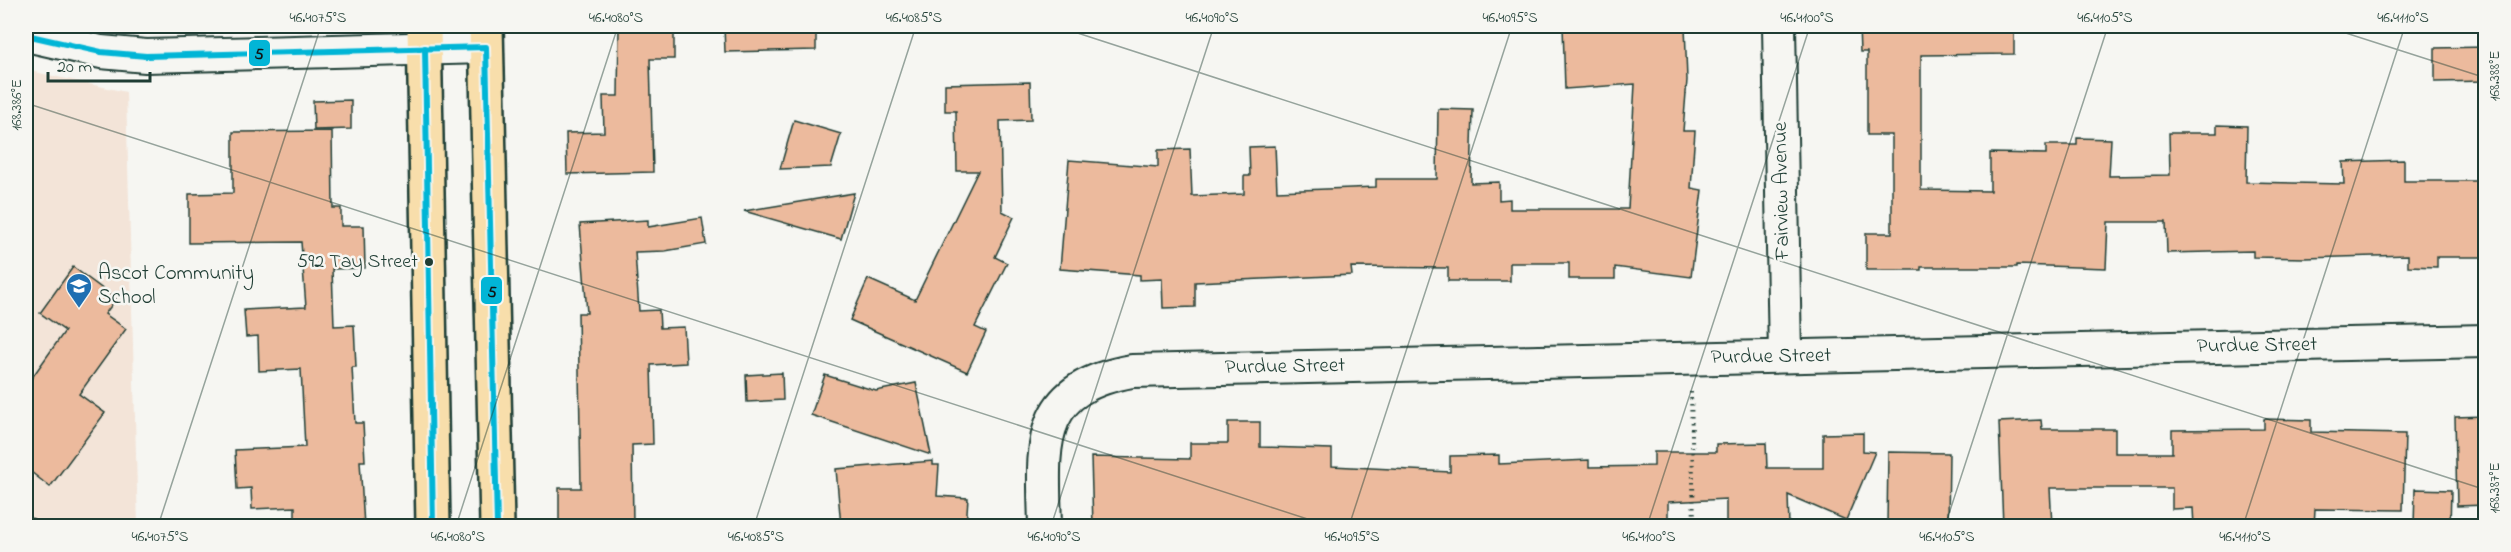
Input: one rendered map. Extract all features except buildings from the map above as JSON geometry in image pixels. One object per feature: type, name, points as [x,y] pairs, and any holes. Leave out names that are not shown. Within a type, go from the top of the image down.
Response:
[{"type":"highway","points":[[486,36],[497,526]]},
{"type":"highway","points":[[425,37],[433,526]]},
{"type":"street","name":"Fairview Avenue","points":[[1779,26],[1785,356]]},
{"type":"street","points":[[26,35],[101,52],[146,56],[425,37],[486,36]]},
{"type":"street","name":"Purdue Street","points":[[1045,526],[1044,448],[1050,423],[1065,401],[1081,387],[1103,376],[1132,371],[2486,341]]},
{"type":"path","points":[[1691,387],[1694,526]]},
{"type":"shaded area","name":"Ascot Community School","points":[[26,70],[126,92],[138,526],[26,526]]},
{"type":"transit line","name":"5","points":[[26,35],[101,52],[146,56],[486,47],[497,526]]},
{"type":"transit line","name":"5","points":[[425,48],[433,526]]},
{"type":"place","name":"592 Tay Street","points":[[429,262]]},
{"type":"place","name":"Ascot Community School","points":[[79,309]]}]
